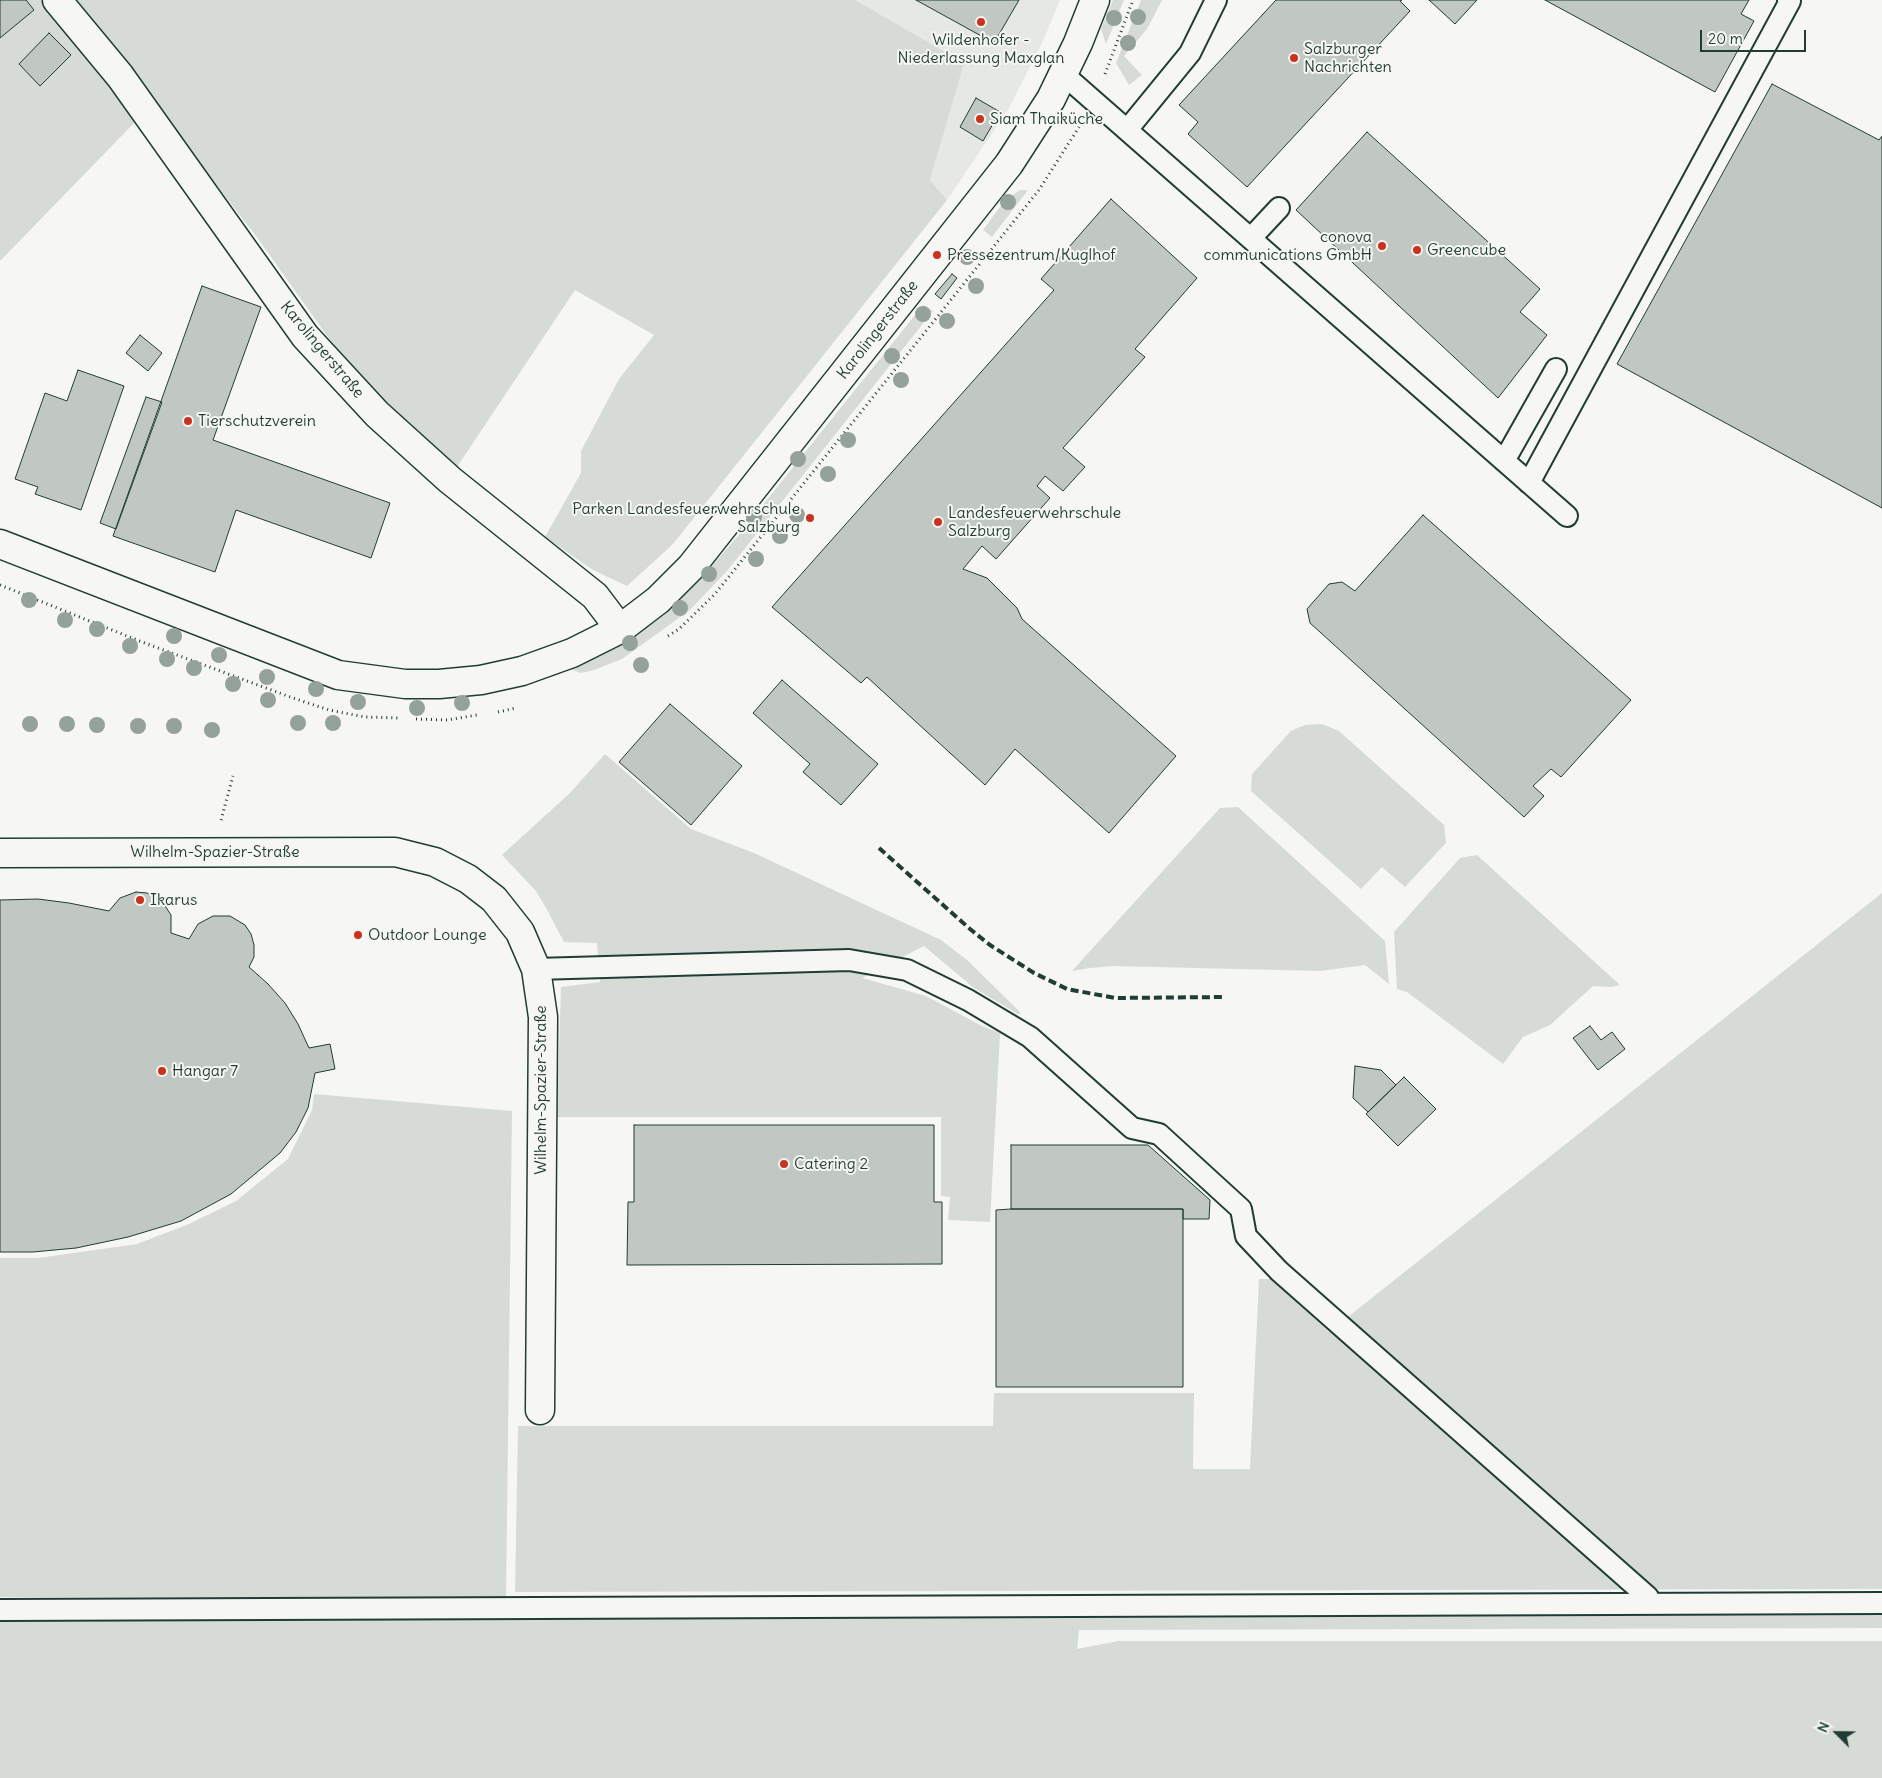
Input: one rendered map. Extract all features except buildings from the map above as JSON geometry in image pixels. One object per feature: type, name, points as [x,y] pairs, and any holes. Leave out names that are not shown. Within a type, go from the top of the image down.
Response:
[{"type":"street","name":"Karolingerstraße","points":[[57,0],[120,76],[306,336],[377,414],[450,480],[595,596],[620,629]]},
{"type":"street","name":"Karolingerstraße","points":[[0,544],[308,664],[338,674],[369,680],[405,684],[439,684],[481,680],[522,671],[572,653],[620,629],[658,600],[697,560],[1009,164],[1047,105],[1063,74],[1095,0]]},
{"type":"street","name":"Wilhelm-Spazier-Straße","points":[[0,853],[395,852],[435,862],[468,879],[494,899],[520,932],[536,969],[543,1017],[540,1410]]},
{"type":"lane","points":[[1128,130],[1190,53],[1216,0]]},
{"type":"lane","points":[[1529,483],[1790,1],[1788,0]]},
{"type":"lane","points":[[1063,74],[1567,516]]},
{"type":"lane","points":[[1251,238],[1279,208]]},
{"type":"lane","points":[[1504,461],[1556,369]]},
{"type":"lane","points":[[536,969],[849,960],[907,970],[968,1000],[1030,1037],[1132,1128],[1159,1134],[1241,1210],[1246,1236],[1279,1271],[1648,1597],[1649,1604]]},
{"type":"lane","points":[[0,1610],[1882,1603]]},
{"type":"path","points":[[665,638],[679,628],[715,594],[1033,198],[1094,101],[1133,0]]},
{"type":"path","points":[[0,585],[142,642],[329,710],[365,717],[401,718]]},
{"type":"path","points":[[492,713],[518,707]]},
{"type":"path","points":[[410,718],[447,720],[483,714]]},
{"type":"path","points":[[213,852],[233,776]]},
{"type":"shaded area","points":[[0,0],[43,0],[138,119],[0,261]]},
{"type":"shaded area","points":[[73,0],[855,0],[964,63],[930,180],[947,200],[673,544],[627,586],[593,570],[545,537],[581,473],[581,451],[619,379],[654,335],[575,290],[457,467],[404,422],[335,347],[256,236]]},
{"type":"shaded area","points":[[855,0],[1060,0],[1042,43],[1009,108],[947,200],[930,180],[963,63]]},
{"type":"shaded area","points":[[1113,0],[1124,0],[1106,44],[1101,29]]},
{"type":"shaded area","points":[[1141,0],[1162,0],[1147,29],[1124,56],[1142,75],[1129,85],[1116,63]]},
{"type":"shaded area","points":[[1020,190],[1028,190],[992,237],[983,230],[1005,200]]},
{"type":"shaded area","points":[[923,305],[933,311],[727,571],[690,610],[622,659],[581,673],[570,669],[616,648],[663,616],[699,580],[738,536]]},
{"type":"shaded area","points":[[1322,724],[1339,731],[1444,825],[1446,843],[1405,887],[1382,867],[1361,889],[1251,791],[1252,774],[1291,731],[1305,725]]},
{"type":"shaded area","points":[[605,754],[691,829],[754,853],[941,940],[967,960],[1021,1013],[1018,1014],[974,988],[924,946],[862,978],[926,996],[982,1026],[1000,1033],[990,1222],[948,1220],[950,1197],[941,1196],[941,1117],[557,1117],[561,987],[600,982],[597,943],[564,942],[536,891],[502,855],[570,793]]},
{"type":"shaded area","points":[[1238,807],[1385,941],[1389,984],[1365,965],[1320,971],[1113,966],[1072,971],[1220,808]]},
{"type":"shaded area","points":[[1477,855],[1620,985],[1611,987],[1593,986],[1550,1025],[1523,1037],[1503,1064],[1407,992],[1397,989],[1394,932],[1460,858]]},
{"type":"shaded area","points":[[1882,893],[1882,1589],[515,1592],[518,1426],[993,1426],[994,1393],[1194,1393],[1193,1469],[1250,1469],[1259,1279],[1271,1279],[1329,1332]]},
{"type":"shaded area","points":[[314,1094],[512,1111],[506,1598],[0,1597],[0,1258],[38,1258],[137,1244],[189,1224],[236,1201],[288,1159],[312,1110]]},
{"type":"shaded area","points":[[1882,1612],[1882,1628],[1079,1630],[1077,1649],[1119,1641],[1882,1641],[1882,1778],[0,1778],[0,1622]]},
{"type":"railway","points":[[879,848],[990,945],[1034,973],[1067,989],[1115,998],[1224,997]]},
{"type":"place","name":"Wildenhofer - Niederlassung Maxglan","points":[[981,22]]},
{"type":"place","name":"Salzburger Nachrichten","points":[[1294,58]]},
{"type":"place","name":"Siam Thaiküche","points":[[980,119]]},
{"type":"place","name":"conova communications GmbH","points":[[1382,246]]},
{"type":"place","name":"Greencube","points":[[1417,250]]},
{"type":"place","name":"Pressezentrum/Kuglhof","points":[[937,255]]},
{"type":"place","name":"Tierschutzverein","points":[[188,421]]},
{"type":"place","name":"Parken Landesfeuerwehrschule Salzburg","points":[[810,518]]},
{"type":"place","name":"Landesfeuerwehrschule Salzburg","points":[[938,522]]},
{"type":"place","name":"Ikarus","points":[[140,900]]},
{"type":"place","name":"Outdoor Lounge","points":[[358,935]]},
{"type":"place","name":"Hangar 7","points":[[162,1071]]},
{"type":"place","name":"Catering 2","points":[[784,1164]]}]
